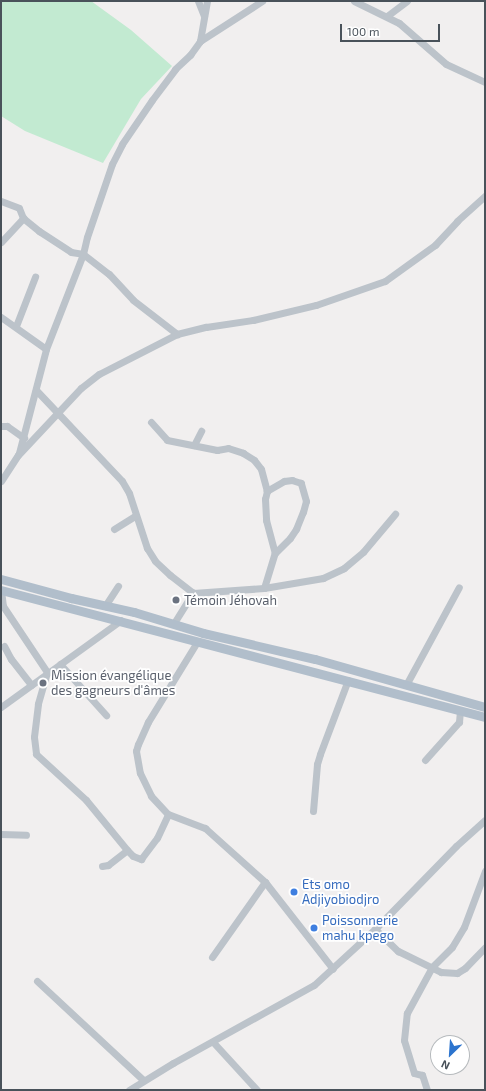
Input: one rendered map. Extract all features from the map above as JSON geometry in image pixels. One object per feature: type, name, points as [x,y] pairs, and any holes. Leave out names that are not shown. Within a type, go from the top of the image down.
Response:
[{"type":"main road","points":[[1,579],[174,623],[203,633],[315,659],[485,707]]},
{"type":"main road","points":[[1,590],[121,620],[197,642],[348,680],[485,717]]},
{"type":"street","points":[[198,1],[204,16]]},
{"type":"street","points":[[200,41],[207,1]]},
{"type":"street","points":[[18,455],[24,438],[46,349],[83,254],[96,208],[112,164],[122,144],[175,69],[190,55],[200,41],[262,1]]},
{"type":"street","points":[[354,1],[387,16],[417,37],[431,52],[446,64],[485,82]]},
{"type":"street","points":[[387,16],[407,1]]},
{"type":"street","points":[[1,481],[18,455],[81,388],[99,374],[177,334],[206,327],[253,320],[316,304],[386,281],[435,245],[448,233],[457,221],[485,196]]},
{"type":"street","points":[[1,201],[19,208],[23,218],[39,231],[71,252],[83,254],[109,274],[133,300],[177,334]]},
{"type":"street","points":[[1,242],[23,218]]},
{"type":"street","points":[[16,326],[35,277]]},
{"type":"street","points":[[1,317],[16,326],[32,340],[46,349]]},
{"type":"street","points":[[36,390],[122,481],[129,493],[135,516],[147,548],[155,561],[170,575],[194,593],[264,588],[323,578],[344,568],[364,552],[395,514]]},
{"type":"street","points":[[151,422],[167,440],[217,450],[228,448],[243,453],[254,460],[261,469],[267,491],[265,499],[266,520],[275,553]]},
{"type":"street","points":[[1,426],[7,426],[24,438]]},
{"type":"street","points":[[194,445],[201,430]]},
{"type":"street","points":[[264,588],[275,553],[290,538],[296,529],[306,501],[301,483],[292,480],[284,481],[267,491]]},
{"type":"street","points":[[114,529],[135,516]]},
{"type":"street","points":[[104,606],[118,586]]},
{"type":"street","points":[[406,685],[459,586]]},
{"type":"street","points":[[1,590],[3,606],[47,672],[38,704],[34,738],[36,754],[86,800],[127,850],[139,859],[146,855],[157,838],[168,814]]},
{"type":"street","points":[[174,623],[194,593]]},
{"type":"street","points":[[105,617],[107,629]]},
{"type":"street","points":[[1,707],[47,672],[121,620]]},
{"type":"street","points":[[197,642],[148,722],[136,751],[140,772],[151,796],[168,814],[205,828],[265,882],[334,969]]},
{"type":"street","points":[[4,646],[11,659],[31,684]]},
{"type":"street","points":[[60,664],[106,715]]},
{"type":"street","points":[[313,811],[319,759],[348,680]]},
{"type":"street","points":[[426,760],[459,722],[460,711]]},
{"type":"street","points":[[129,1090],[143,1080],[314,985],[334,969],[456,846],[485,820]]},
{"type":"street","points":[[1,834],[26,835]]},
{"type":"street","points":[[102,866],[108,864],[127,850]]},
{"type":"street","points":[[427,1090],[422,1075],[414,1073],[404,1040],[407,1013],[432,967],[452,947],[464,926],[485,871]]},
{"type":"street","points":[[212,957],[265,882]]},
{"type":"street","points":[[375,929],[398,950],[441,972],[457,973],[465,968],[485,947]]},
{"type":"street","points":[[37,981],[143,1080]]},
{"type":"street","points":[[213,1042],[257,1090]]},
{"type":"green space","points":[[1,1],[91,1],[131,30],[172,66],[141,99],[103,163],[25,131],[1,116]]},
{"type":"place","name":"Témoin Jéhovah","points":[[176,600]]},
{"type":"place","name":"Mission évangélique des gagneurs d'âmes","points":[[43,683]]},
{"type":"place","name":"Ets omo Adjiyobiodjro","points":[[294,892]]},
{"type":"place","name":"Poissonnerie mahu kpego","points":[[314,928]]}]
